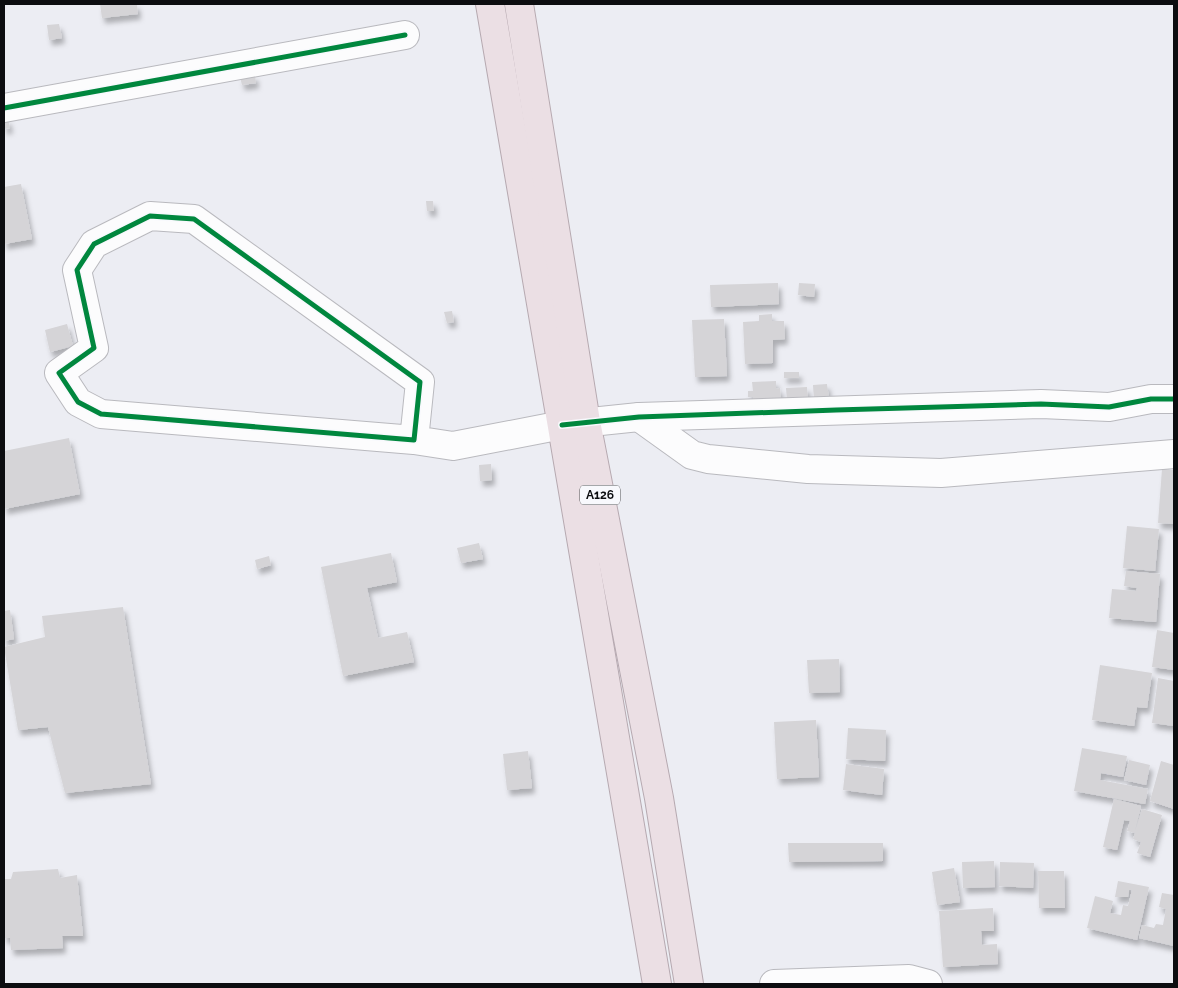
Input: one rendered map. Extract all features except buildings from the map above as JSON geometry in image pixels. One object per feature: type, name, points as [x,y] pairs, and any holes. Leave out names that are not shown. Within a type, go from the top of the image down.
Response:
[{"type":"highway","name":"A126","points":[[490,4],[574,424],[659,798],[689,984]]},
{"type":"highway","name":"A126","points":[[519,4],[574,424],[657,984]]},
{"type":"street","points":[[4,108],[405,35]]},
{"type":"street","points":[[414,440],[420,382],[194,218],[150,216],[94,244],[77,270],[94,348],[59,373],[78,402],[101,414],[414,440],[453,446],[574,424],[639,418],[1041,404],[1109,407],[1152,399],[1174,399]]},
{"type":"street","points":[[639,418],[692,455],[708,459],[808,469],[941,473],[1174,454]]},
{"type":"street","points":[[774,984],[909,978],[928,984]]},
{"type":"cycle path","points":[[4,108],[405,35]]},
{"type":"cycle path","points":[[150,216],[194,219],[420,382],[414,440],[101,414],[78,402],[59,373],[94,348],[77,270],[94,244],[150,216]]},
{"type":"cycle path","points":[[562,425],[639,417],[836,410],[1041,404],[1109,407],[1151,399],[1174,399]]}]
